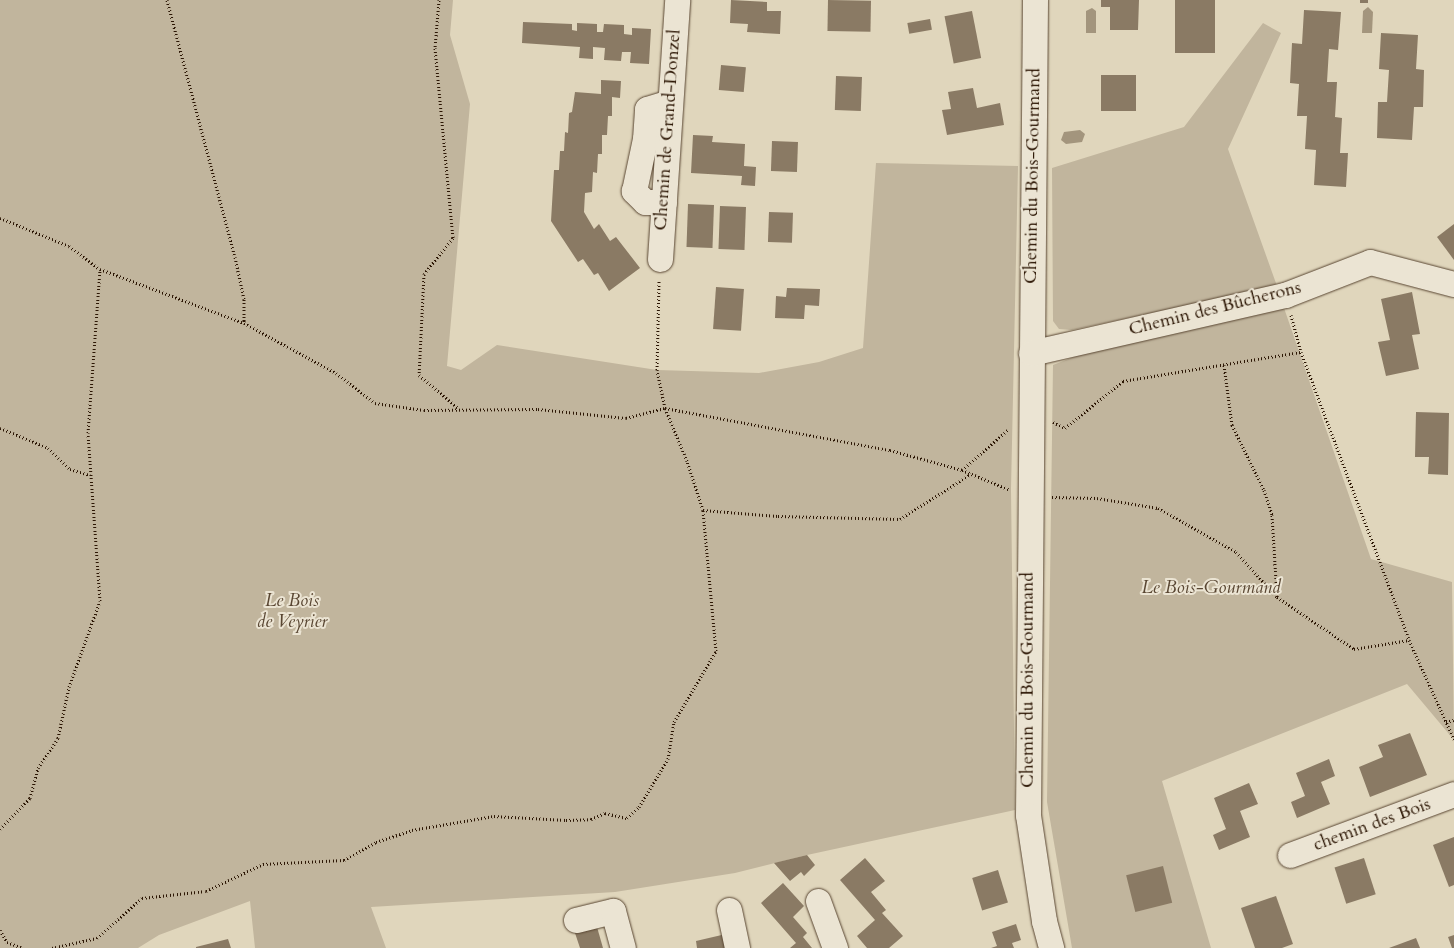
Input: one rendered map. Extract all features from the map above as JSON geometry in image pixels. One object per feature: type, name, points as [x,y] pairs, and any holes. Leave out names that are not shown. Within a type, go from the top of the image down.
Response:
[{"type":"street","name":"Chemin de Grand-Donzel","points":[[660,260],[677,0]]},
{"type":"street","name":"Chemin du Bois-Gourmand","points":[[1035,0],[1029,497],[1028,814],[1044,921],[1051,948]]},
{"type":"street","name":"Chemin des Bûcherons","points":[[1031,353],[1285,295],[1370,262],[1454,284]]},
{"type":"street","name":"chemin des Bois","points":[[1290,855],[1454,794]]},
{"type":"street","points":[[818,901],[835,948]]},
{"type":"street","points":[[729,910],[737,948]]},
{"type":"street","points":[[576,920],[612,911],[623,948]]},
{"type":"path","points":[[167,0],[236,257],[244,299],[244,323]]},
{"type":"path","points":[[439,0],[435,48],[453,238],[424,274],[419,375],[458,408]]},
{"type":"path","points":[[0,218],[69,246],[100,269],[244,323],[336,373],[375,403],[424,410],[458,408],[538,409],[626,418],[664,408],[890,450],[962,470],[1029,497],[1097,498],[1158,508],[1236,552],[1278,597],[1354,649],[1409,640]]},
{"type":"path","points":[[52,948],[97,938],[142,898],[206,892],[263,864],[344,860],[376,842],[412,830],[494,816],[566,820],[591,819],[605,814],[627,818],[648,797],[668,759],[674,722],[716,651],[703,510],[687,461],[664,408],[656,362],[660,260]]},
{"type":"path","points":[[0,829],[30,798],[38,768],[58,738],[69,687],[100,601],[88,432],[100,269]]},
{"type":"path","points":[[1285,295],[1301,352],[1409,640],[1454,739]]},
{"type":"path","points":[[962,470],[1031,410],[1065,428],[1123,381],[1301,352]]},
{"type":"path","points":[[1224,364],[1232,425],[1264,490],[1272,515],[1278,597]]},
{"type":"path","points":[[0,428],[48,448],[70,469],[90,476]]},
{"type":"path","points":[[703,510],[778,516],[900,519],[971,474]]},
{"type":"path","points":[[1446,722],[1454,720]]},
{"type":"path","points":[[0,930],[7,942],[23,948]]},
{"type":"green space","name":"Le Bois de Veyrier","points":[[0,0],[453,0],[450,35],[470,104],[447,366],[461,370],[497,345],[657,370],[759,373],[819,362],[863,348],[876,163],[1018,166],[1011,489],[1015,810],[807,855],[735,873],[615,892],[371,907],[386,948],[255,948],[250,901],[159,935],[138,948],[0,948]]},
{"type":"green space","points":[[1263,23],[1281,33],[1228,149],[1277,286],[1072,330],[1059,329],[1053,321],[1052,168],[1184,127]]},
{"type":"green space","name":"Le Bois-Gourmand","points":[[1284,308],[1371,559],[1452,582],[1454,740],[1407,684],[1162,781],[1211,948],[1072,948],[1047,802],[1053,365],[1076,356]]},
{"type":"shaded area","points":[[1368,7],[1373,12],[1372,33],[1362,33],[1363,11]]},
{"type":"shaded area","points":[[1092,8],[1096,11],[1096,33],[1086,33],[1086,11]]},
{"type":"shaded area","points":[[1080,130],[1085,134],[1082,142],[1066,144],[1061,140],[1064,132]]},
{"type":"building","points":[[731,0],[767,2],[767,11],[781,11],[780,34],[747,32],[748,24],[730,23]]},
{"type":"building","points":[[828,0],[871,1],[870,32],[827,31]]},
{"type":"building","points":[[1101,0],[1139,0],[1138,30],[1110,30],[1110,7],[1101,7]]},
{"type":"building","points":[[1175,0],[1215,0],[1215,53],[1175,53]]},
{"type":"building","points":[[1360,0],[1368,0],[1368,3],[1360,3]]},
{"type":"building","points":[[1304,10],[1341,12],[1338,50],[1329,49],[1327,82],[1337,82],[1335,117],[1342,118],[1340,153],[1348,153],[1346,187],[1314,185],[1316,150],[1305,149],[1307,116],[1297,116],[1299,84],[1290,83],[1292,43],[1302,44]]},
{"type":"building","points":[[972,11],[981,58],[954,63],[945,16]]},
{"type":"building","points":[[930,19],[932,30],[909,34],[907,23]]},
{"type":"building","points":[[523,22],[572,24],[572,30],[577,31],[577,23],[597,24],[597,32],[603,32],[604,24],[624,25],[624,34],[632,35],[632,28],[651,29],[649,64],[630,63],[631,52],[622,52],[621,61],[604,60],[605,48],[593,47],[593,59],[579,58],[580,47],[522,43]]},
{"type":"building","points":[[1381,33],[1418,35],[1416,69],[1424,70],[1423,107],[1414,107],[1412,140],[1377,138],[1378,102],[1387,102],[1389,70],[1379,69]]},
{"type":"building","points":[[721,65],[746,67],[744,92],[719,90]]},
{"type":"building","points":[[1101,75],[1136,75],[1136,111],[1101,111]]},
{"type":"building","points":[[836,76],[862,77],[861,111],[835,110]]},
{"type":"building","points":[[601,80],[621,81],[620,98],[612,97],[612,116],[608,116],[607,135],[602,135],[602,154],[598,154],[597,173],[593,172],[592,192],[585,193],[584,212],[594,229],[599,224],[610,241],[616,237],[640,268],[609,291],[598,273],[594,275],[583,259],[578,262],[551,221],[554,170],[559,170],[560,151],[564,151],[565,132],[568,133],[569,113],[572,112],[575,92],[601,94]]},
{"type":"building","points":[[973,88],[977,108],[1000,103],[1004,125],[947,135],[942,110],[951,109],[948,92]]},
{"type":"building","points":[[693,135],[713,136],[712,142],[745,144],[744,166],[756,167],[755,186],[741,185],[742,176],[691,173]]},
{"type":"building","points":[[772,141],[798,142],[797,172],[771,171]]},
{"type":"building","points":[[688,204],[714,205],[712,248],[686,247]]},
{"type":"building","points":[[720,206],[746,207],[744,250],[718,249]]},
{"type":"building","points":[[769,212],[793,213],[792,243],[768,242]]},
{"type":"building","points":[[1454,224],[1454,260],[1437,237]]},
{"type":"building","points":[[716,287],[744,289],[741,331],[713,329]]},
{"type":"building","points":[[787,288],[820,289],[819,306],[805,305],[804,319],[775,318],[776,296],[786,297]]},
{"type":"building","points":[[1412,292],[1420,334],[1412,335],[1419,369],[1386,376],[1378,342],[1390,340],[1381,299]]},
{"type":"building","points":[[1416,412],[1449,413],[1448,475],[1428,474],[1429,457],[1415,457]]},
{"type":"building","points":[[1410,733],[1427,775],[1370,797],[1359,767],[1383,757],[1378,745]]},
{"type":"building","points":[[1329,759],[1335,776],[1321,782],[1330,804],[1297,818],[1291,802],[1305,796],[1296,773]]},
{"type":"building","points":[[1249,783],[1258,804],[1240,811],[1250,837],[1219,850],[1213,835],[1226,829],[1214,798]]},
{"type":"building","points":[[1454,837],[1454,885],[1449,887],[1433,845]]},
{"type":"building","points":[[807,855],[815,865],[804,876],[801,872],[790,881],[774,863]]},
{"type":"building","points":[[865,858],[885,881],[871,892],[886,910],[882,913],[903,936],[889,948],[867,948],[857,936],[875,920],[840,880]]},
{"type":"building","points":[[1364,858],[1376,894],[1346,904],[1335,868]]},
{"type":"building","points":[[1163,866],[1172,903],[1135,912],[1126,875]]},
{"type":"building","points":[[998,870],[1008,903],[982,910],[972,878]]},
{"type":"building","points":[[783,883],[804,906],[793,917],[807,933],[803,937],[812,948],[790,948],[796,943],[761,903]]},
{"type":"building","points":[[1276,896],[1293,944],[1282,948],[1255,948],[1241,908]]},
{"type":"building","points":[[1016,924],[1021,940],[1012,943],[1014,948],[991,948],[997,946],[992,932]]},
{"type":"building","points":[[597,927],[603,948],[580,948],[575,933]]},
{"type":"building","points":[[726,934],[729,948],[697,948],[696,941]]},
{"type":"building","points":[[1454,935],[1454,948],[1452,948],[1448,937]]},
{"type":"building","points":[[1416,938],[1420,948],[1389,948]]},
{"type":"building","points":[[228,939],[231,948],[196,948],[196,947]]}]
